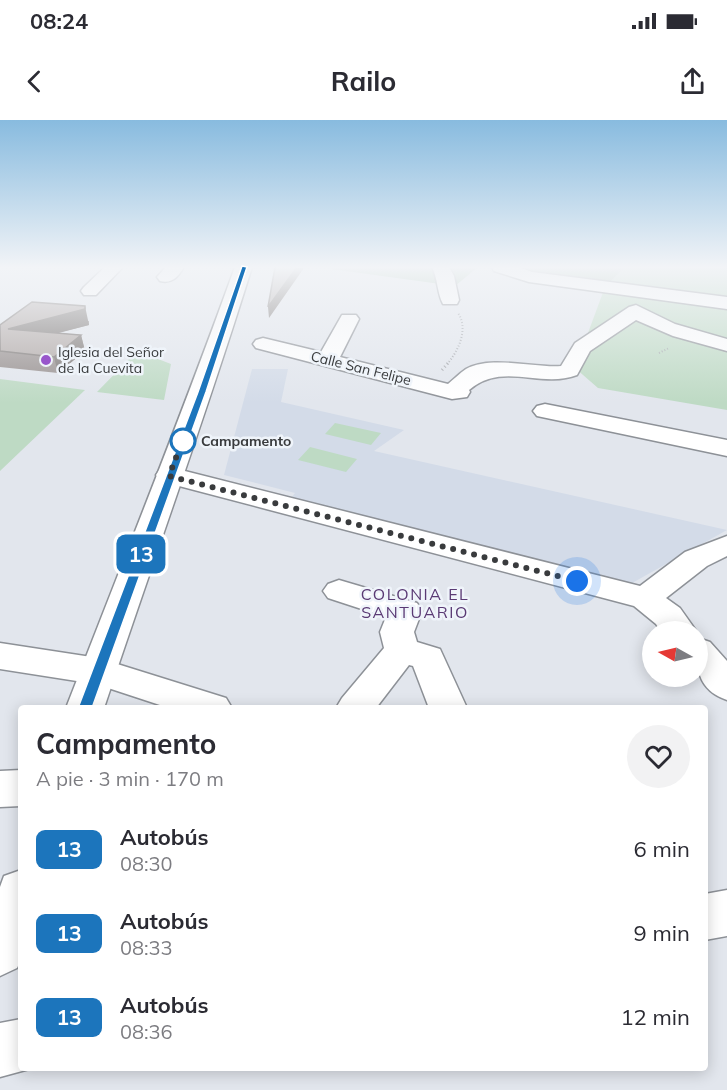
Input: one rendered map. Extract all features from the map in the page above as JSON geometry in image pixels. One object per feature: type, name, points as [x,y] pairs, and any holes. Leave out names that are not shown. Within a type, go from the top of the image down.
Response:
[{"type":"street","points":[[86,705],[202,392],[229,312]]},
{"type":"street","name":"Calle San Felipe","points":[[263,344],[456,392],[474,373],[507,369],[561,373],[569,370],[582,347],[634,312]]},
{"type":"street","points":[[638,312],[645,318],[670,328],[727,343]]},
{"type":"street","points":[[328,360],[349,319]]},
{"type":"street","points":[[545,411],[727,448]]},
{"type":"street","points":[[169,476],[645,598],[672,621]]},
{"type":"street","points":[[645,598],[696,559],[727,545]]},
{"type":"street","points":[[339,591],[405,611],[397,632],[402,650]]},
{"type":"street","points":[[357,705],[402,650]]},
{"type":"street","points":[[402,650],[427,658],[447,705]]},
{"type":"street","points":[[0,656],[98,671],[197,705]]},
{"type":"street","points":[[708,663],[727,686]]},
{"type":"street","points":[[0,789],[18,788]]},
{"type":"street","points":[[0,951],[18,900]]},
{"type":"street","points":[[708,916],[727,913]]},
{"type":"street","points":[[0,1050],[18,1047]]},
{"type":"path","points":[[428,385],[459,350],[462,319],[458,312]]},
{"type":"shaded area","points":[[252,369],[288,369],[281,402],[404,430],[374,451],[727,530],[625,587],[289,501],[295,493],[224,475]]},
{"type":"green space","points":[[596,312],[727,312],[727,410],[598,388],[575,368]]},
{"type":"green space","points":[[135,353],[145,354],[171,364],[164,400],[97,392]]},
{"type":"green space","points":[[0,379],[85,390],[0,471]]},
{"type":"green space","points":[[335,423],[381,433],[371,445],[325,434]]},
{"type":"green space","points":[[310,447],[357,459],[346,472],[298,460]]},
{"type":"building","points":[[18,312],[72,312],[8,329],[81,335],[54,357],[0,351],[0,325]]},
{"type":"bus line","name":"13","points":[[86,705],[202,392],[228,312]]},
{"type":"place","name":"Iglesia del Señor de la Cuevita","points":[[46,360]]},
{"type":"place","name":"Campamento","points":[[183,441]]},
{"type":"district","name":"COLONIA EL SANTUARIO","points":[[415,603]]},
{"type":"route","points":[[183,441],[185,434],[169,476],[577,581]]}]
